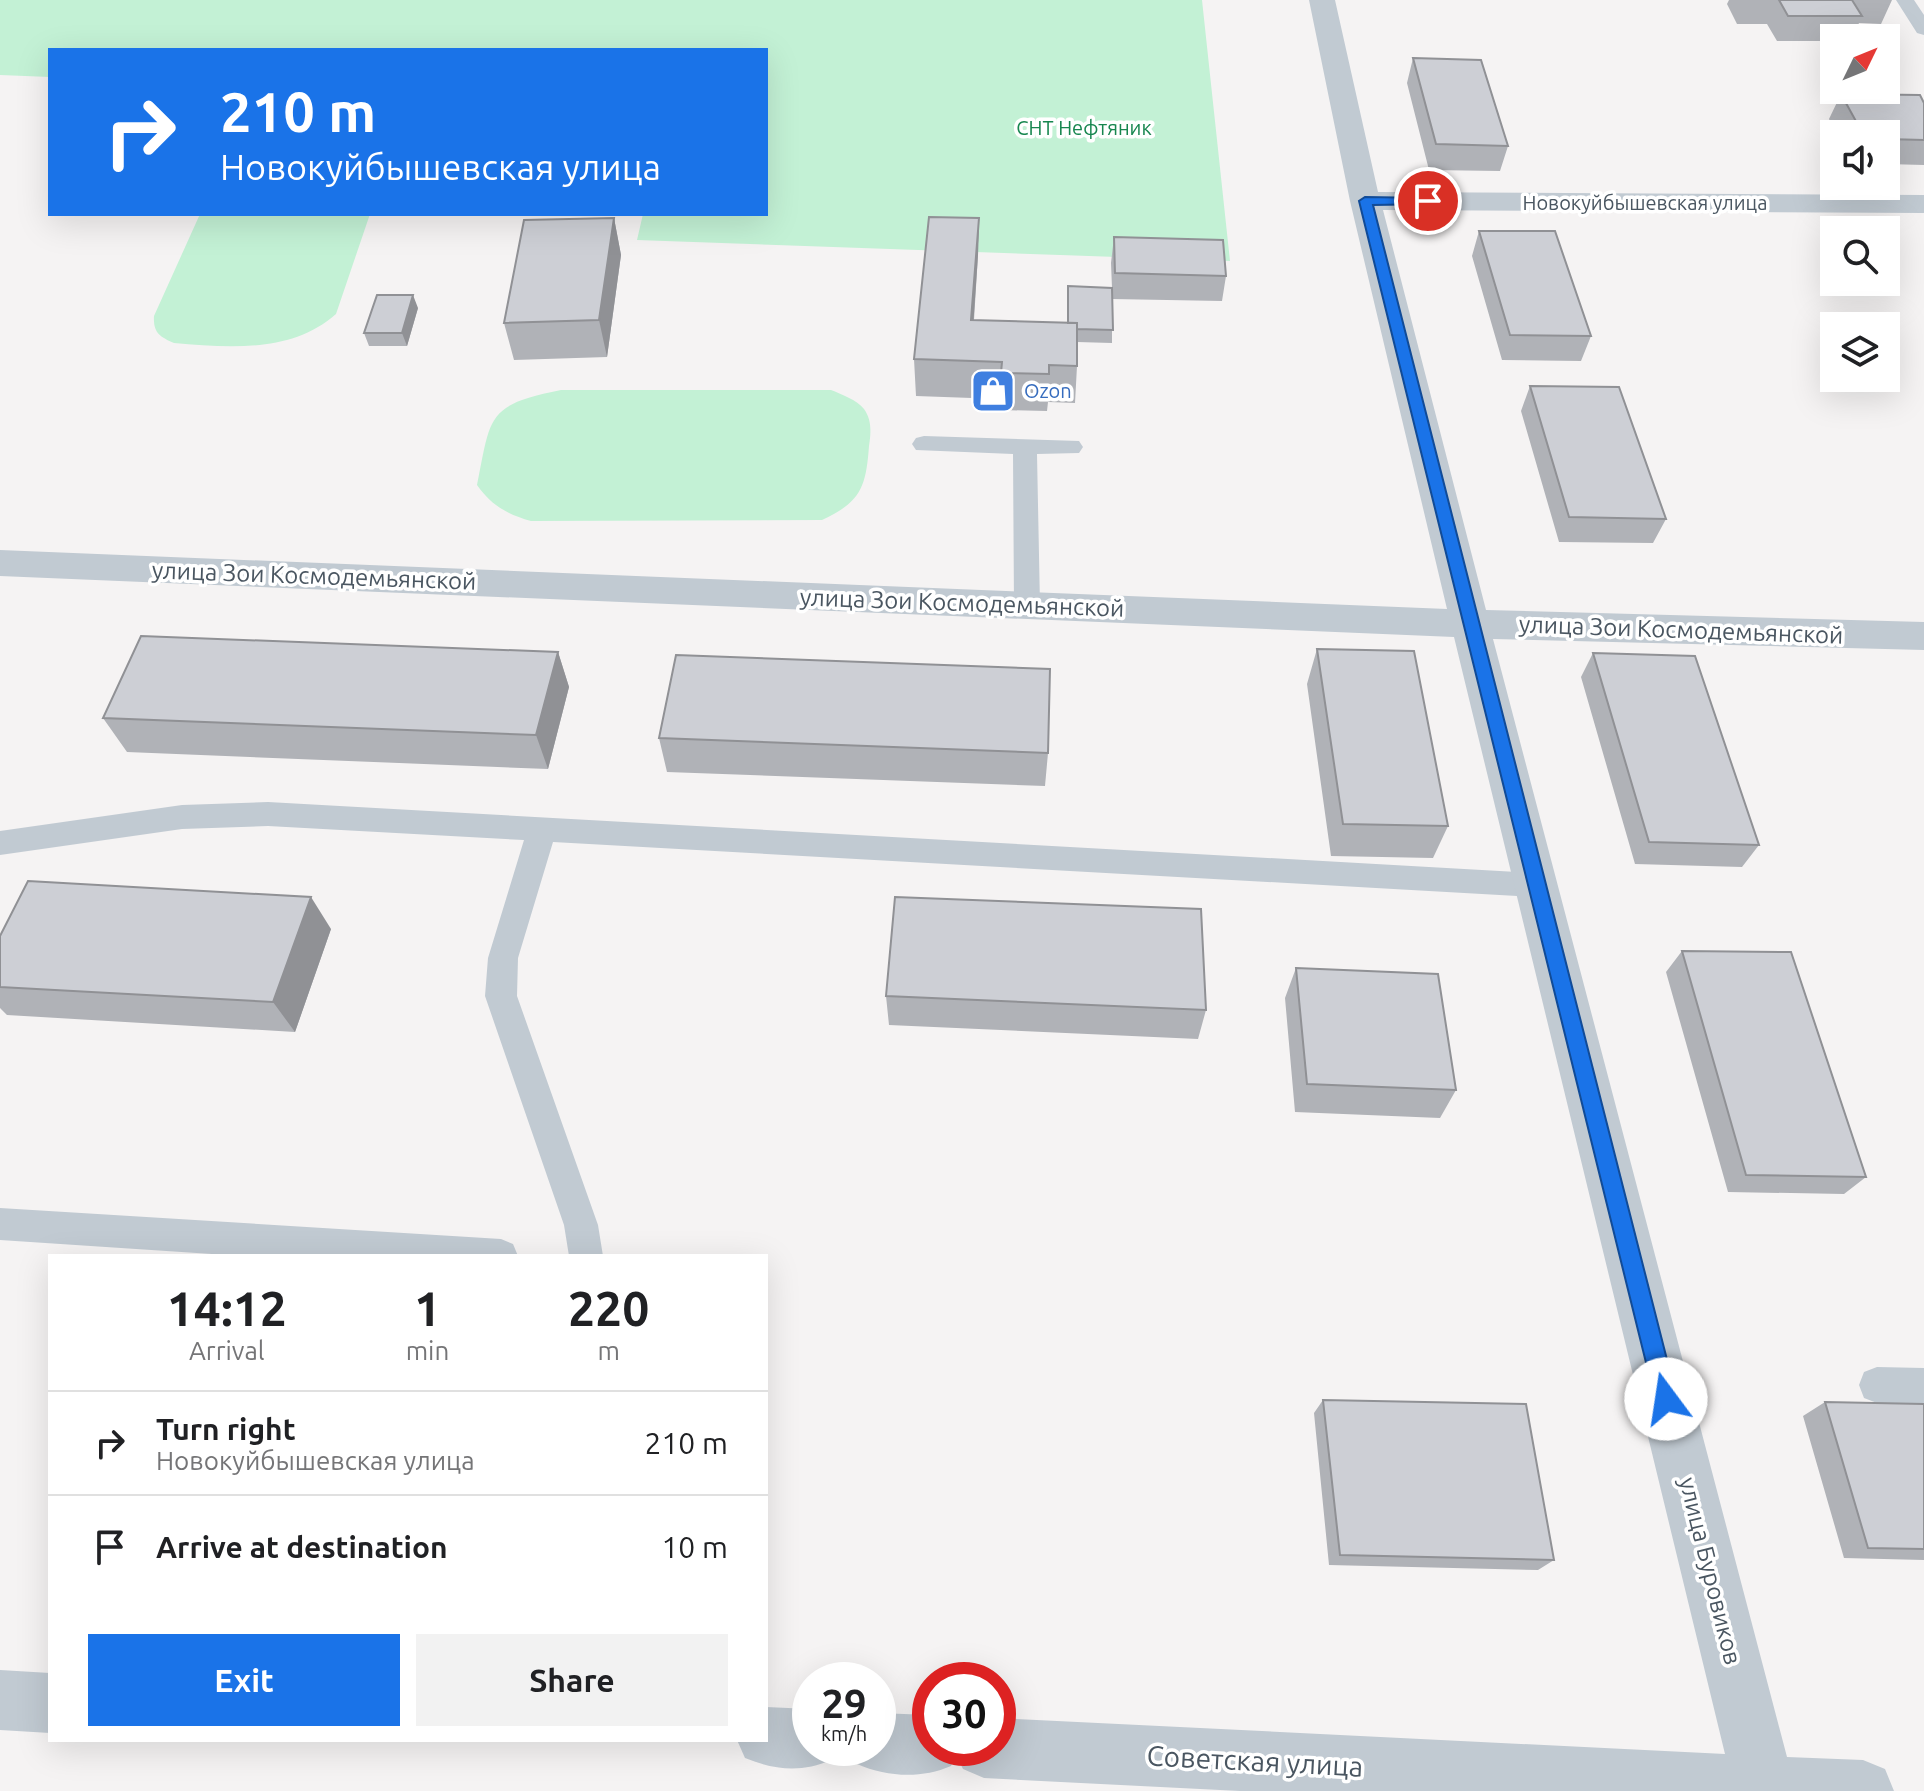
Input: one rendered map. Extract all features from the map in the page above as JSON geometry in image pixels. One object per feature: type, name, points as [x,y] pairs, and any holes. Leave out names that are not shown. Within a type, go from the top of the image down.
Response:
[{"type":"street","name":"улица Буровиков","points":[[1322,0],[1365,201],[1765,1789]]},
{"type":"street","name":"Новокуйбышевская улица","points":[[1365,201],[1924,204]]},
{"type":"street","name":"улица Зои Космодемьянской","points":[[0,563],[1470,624],[1924,636]]},
{"type":"street","points":[[0,1700],[48,1703]]},
{"type":"street","points":[[768,1737],[792,1738]]},
{"type":"street","name":"Советская улица","points":[[1016,1750],[1765,1789],[1863,1791]]},
{"type":"lane","points":[[1905,0],[1924,29]]},
{"type":"lane","points":[[924,444],[1071,447]]},
{"type":"lane","points":[[1025,446],[1027,606]]},
{"type":"lane","points":[[0,843],[182,817],[268,814],[1536,885]]},
{"type":"lane","points":[[542,829],[503,958],[501,996],[581,1225],[586,1254]]},
{"type":"lane","points":[[0,1224],[470,1254]]},
{"type":"lane","points":[[1877,1385],[1924,1386]]},
{"type":"green space","name":"СНТ Нефтяник","points":[[0,0],[1202,0],[1230,261],[637,240],[643,216],[768,216],[768,48],[48,48],[48,77],[0,75]]},
{"type":"green space","points":[[199,216],[369,216],[336,314],[300,336],[260,345],[174,343],[156,330],[154,316]]},
{"type":"green space","points":[[561,390],[831,390],[857,403],[868,418],[870,436],[863,483],[845,507],[822,520],[531,521],[501,508],[477,485],[485,443],[496,417],[505,408],[518,401]]},
{"type":"building","points":[[1779,0],[1852,0],[1862,16],[1788,16]]},
{"type":"building","points":[[1413,58],[1481,60],[1508,146],[1436,144]]},
{"type":"building","points":[[1900,95],[1920,95],[1924,103],[1924,140],[1900,139],[1900,120],[1855,120],[1846,104],[1900,104]]},
{"type":"building","points":[[929,217],[979,218],[971,320],[1077,323],[1077,366],[1049,365],[1049,374],[1001,373],[1002,362],[914,359]]},
{"type":"building","points":[[614,218],[599,320],[504,323],[524,220]]},
{"type":"building","points":[[1479,231],[1555,231],[1591,336],[1510,335]]},
{"type":"building","points":[[1114,237],[1223,240],[1226,276],[1115,273]]},
{"type":"building","points":[[1068,286],[1112,288],[1113,330],[1077,329],[1077,323],[1068,323]]},
{"type":"building","points":[[377,295],[413,295],[402,333],[364,333]]},
{"type":"building","points":[[1530,386],[1619,387],[1666,519],[1569,517]]},
{"type":"building","points":[[141,636],[558,652],[536,735],[103,718]]},
{"type":"building","points":[[1317,649],[1414,651],[1448,826],[1343,824]]},
{"type":"building","points":[[1593,653],[1695,656],[1759,845],[1649,842]]},
{"type":"building","points":[[676,655],[1050,669],[1048,753],[659,738]]},
{"type":"building","points":[[28,881],[311,897],[273,1002],[0,987],[0,936]]},
{"type":"building","points":[[895,897],[1201,909],[1206,1010],[886,996]]},
{"type":"building","points":[[1682,951],[1791,952],[1866,1177],[1746,1175]]},
{"type":"building","points":[[1296,968],[1438,974],[1456,1090],[1307,1084]]},
{"type":"building","points":[[1323,1400],[1526,1404],[1554,1560],[1340,1555]]},
{"type":"building","points":[[1825,1402],[1924,1404],[1924,1549],[1868,1548]]},
{"type":"place","name":"Ozon","points":[[993,391]]},
{"type":"route","points":[[1428,201],[1365,201],[1666,1399]]}]
